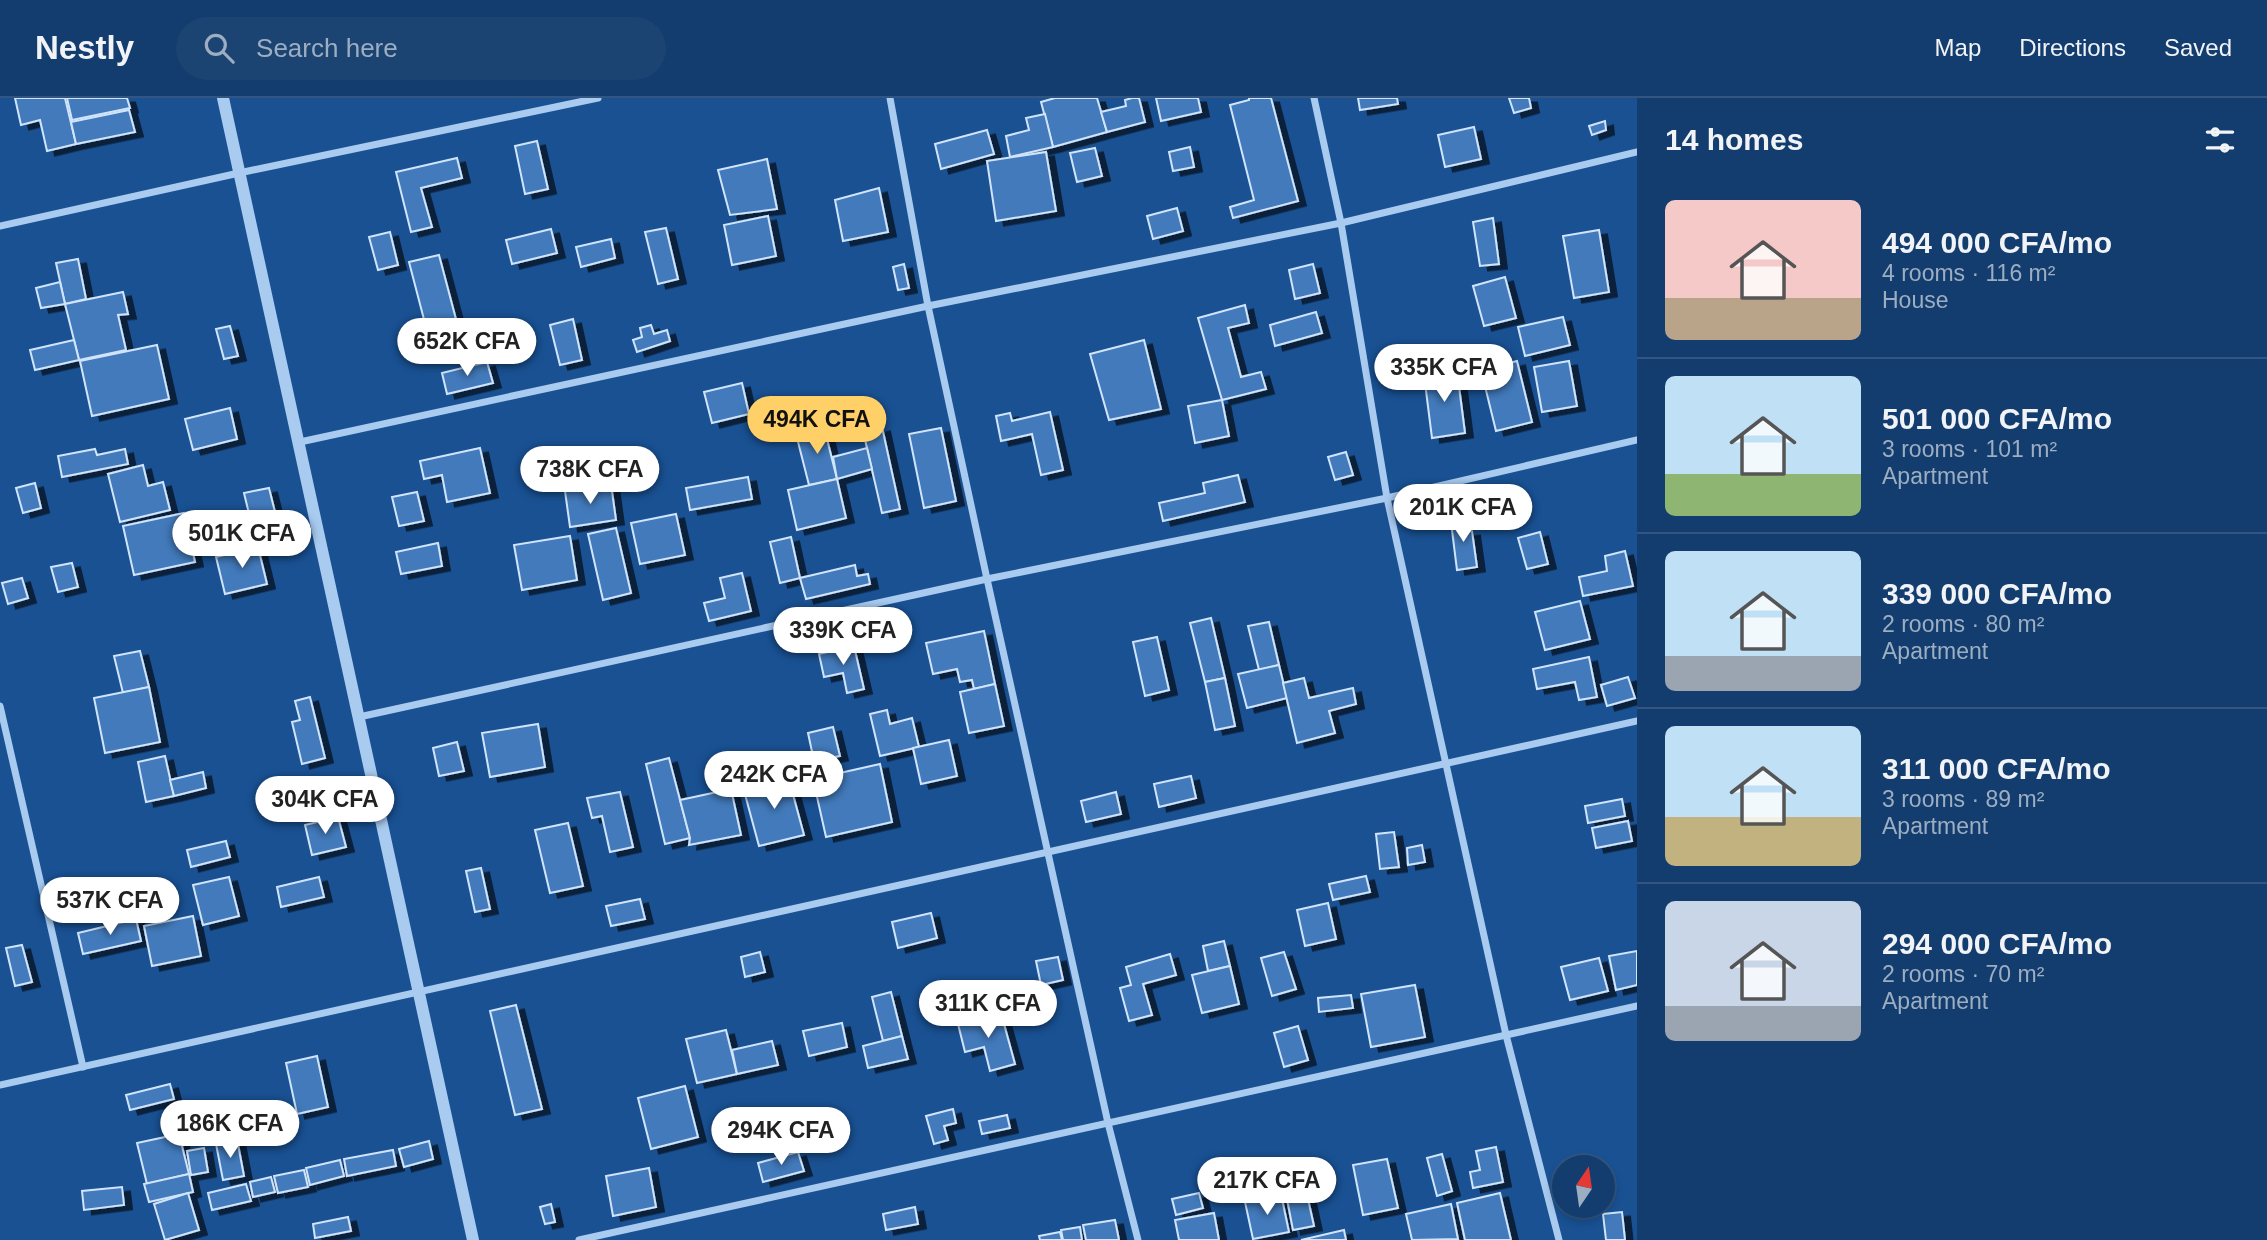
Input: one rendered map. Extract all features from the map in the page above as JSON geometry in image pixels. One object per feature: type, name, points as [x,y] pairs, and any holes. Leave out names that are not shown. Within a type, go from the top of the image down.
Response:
[{"type":"street","points":[[223,98],[472,1240]]},
{"type":"street","points":[[0,226],[598,98]]},
{"type":"street","points":[[890,98],[928,306],[987,579],[1108,1123],[1138,1240]]},
{"type":"street","points":[[1314,98],[1341,223],[1387,498],[1506,1035],[1559,1240]]},
{"type":"street","points":[[300,442],[928,306],[1341,223],[1637,152]]},
{"type":"street","points":[[359,717],[987,579],[1387,498],[1637,440]]},
{"type":"street","points":[[0,706],[83,1067]]},
{"type":"street","points":[[0,1085],[1637,721]]},
{"type":"street","points":[[579,1240],[1637,1006]]},
{"type":"building","points":[[15,98],[65,98],[76,144],[47,151],[40,120],[21,125]]},
{"type":"building","points":[[67,98],[127,98],[130,108],[72,120]]},
{"type":"building","points":[[1055,98],[1097,98],[1107,132],[1053,147],[1041,102]]},
{"type":"building","points":[[1139,98],[1145,122],[1107,132],[1101,112],[1126,106],[1125,100]]},
{"type":"building","points":[[1156,98],[1198,98],[1201,112],[1161,121]]},
{"type":"building","points":[[1249,98],[1271,98],[1298,201],[1233,218],[1230,207],[1254,200],[1230,105]]},
{"type":"building","points":[[1358,98],[1397,98],[1398,104],[1360,110]]},
{"type":"building","points":[[1509,98],[1529,98],[1531,108],[1514,113]]},
{"type":"building","points":[[129,110],[135,132],[76,144],[71,122]]},
{"type":"building","points":[[1045,114],[1053,147],[1010,157],[1006,136],[1029,130],[1026,118]]},
{"type":"building","points":[[1605,121],[1606,130],[1592,135],[1589,126]]},
{"type":"building","points":[[1474,127],[1481,159],[1445,167],[1438,135]]},
{"type":"building","points":[[987,130],[994,154],[941,169],[935,144]]},
{"type":"building","points":[[537,141],[548,189],[525,194],[515,146]]},
{"type":"building","points":[[1190,147],[1194,167],[1173,171],[1169,152]]},
{"type":"building","points":[[1095,148],[1102,176],[1077,182],[1070,153]]},
{"type":"building","points":[[1046,152],[1056,211],[996,221],[987,161]]},
{"type":"building","points":[[457,158],[462,178],[421,188],[432,227],[411,232],[396,172]]},
{"type":"building","points":[[767,159],[777,209],[730,215],[718,170]]},
{"type":"building","points":[[879,188],[888,232],[843,241],[835,200]]},
{"type":"building","points":[[1177,208],[1183,231],[1153,239],[1147,216]]},
{"type":"building","points":[[768,216],[776,256],[732,265],[724,225]]},
{"type":"building","points":[[1493,218],[1499,264],[1480,266],[1473,222]]},
{"type":"building","points":[[666,228],[678,279],[658,284],[645,232]]},
{"type":"building","points":[[551,229],[557,253],[512,264],[506,240]]},
{"type":"building","points":[[1599,230],[1609,292],[1574,298],[1563,236]]},
{"type":"building","points":[[390,232],[398,265],[378,270],[369,237]]},
{"type":"building","points":[[611,239],[615,258],[581,267],[576,247]]},
{"type":"building","points":[[439,255],[457,323],[427,331],[409,262]]},
{"type":"building","points":[[78,259],[86,299],[65,304],[56,263]]},
{"type":"building","points":[[904,264],[909,288],[898,290],[893,267]]},
{"type":"building","points":[[1313,264],[1320,293],[1295,299],[1289,270]]},
{"type":"building","points":[[1505,277],[1516,318],[1484,326],[1473,286]]},
{"type":"building","points":[[60,282],[65,304],[41,308],[36,288]]},
{"type":"building","points":[[123,292],[128,314],[118,315],[126,350],[79,360],[65,304]]},
{"type":"building","points":[[1245,305],[1249,323],[1228,328],[1241,377],[1261,372],[1266,389],[1222,400],[1198,318]]},
{"type":"building","points":[[1316,312],[1322,333],[1275,346],[1270,325]]},
{"type":"building","points":[[1563,317],[1570,345],[1525,356],[1518,327]]},
{"type":"building","points":[[573,319],[582,360],[560,365],[550,325]]},
{"type":"building","points":[[651,325],[654,334],[667,330],[670,341],[637,352],[633,340],[642,337],[640,328]]},
{"type":"building","points":[[230,326],[238,356],[224,359],[216,329]]},
{"type":"building","points":[[74,340],[79,360],[35,370],[30,350]]},
{"type":"building","points":[[1144,340],[1161,409],[1109,420],[1090,354]]},
{"type":"building","points":[[157,345],[169,399],[92,416],[80,361]]},
{"type":"building","points":[[1517,361],[1532,422],[1496,431],[1481,370]]},
{"type":"building","points":[[1569,361],[1577,406],[1542,412],[1534,367]]},
{"type":"building","points":[[487,362],[493,383],[447,394],[442,373]]},
{"type":"building","points":[[1457,371],[1465,433],[1432,438],[1424,375]]},
{"type":"building","points":[[742,383],[749,414],[712,423],[704,392]]},
{"type":"building","points":[[1222,400],[1229,436],[1195,443],[1188,406]]},
{"type":"building","points":[[230,408],[237,439],[193,450],[185,419]]},
{"type":"building","points":[[1050,412],[1063,470],[1041,475],[1032,434],[1001,441],[996,416],[1010,413],[1012,421]]},
{"type":"building","points":[[824,427],[837,479],[809,485],[796,434]]},
{"type":"building","points":[[882,427],[900,509],[882,513],[863,431]]},
{"type":"building","points":[[941,428],[956,501],[924,508],[909,434]]},
{"type":"building","points":[[480,448],[490,493],[447,502],[442,475],[424,479],[420,461]]},
{"type":"building","points":[[867,448],[872,469],[837,479],[833,457]]},
{"type":"building","points":[[95,449],[97,455],[125,449],[128,464],[62,477],[58,456]]},
{"type":"building","points":[[1346,452],[1353,475],[1335,480],[1328,457]]},
{"type":"building","points":[[143,465],[148,486],[163,482],[170,510],[120,522],[108,474]]},
{"type":"building","points":[[1238,475],[1245,502],[1163,521],[1159,503],[1205,493],[1203,483]]},
{"type":"building","points":[[748,477],[752,499],[690,510],[686,488]]},
{"type":"building","points":[[837,479],[846,518],[797,530],[788,490]]},
{"type":"building","points":[[35,483],[41,508],[23,513],[16,488]]},
{"type":"building","points":[[611,484],[616,520],[570,527],[565,491]]},
{"type":"building","points":[[269,488],[276,516],[251,522],[244,493]]},
{"type":"building","points":[[417,492],[424,521],[399,526],[392,497]]},
{"type":"building","points":[[1462,512],[1464,532],[1472,531],[1477,567],[1457,570],[1450,514]]},
{"type":"building","points":[[184,513],[195,562],[134,575],[123,526]]},
{"type":"building","points":[[676,514],[685,555],[640,564],[631,523]]},
{"type":"building","points":[[616,528],[631,593],[603,600],[588,534]]},
{"type":"building","points":[[1540,532],[1548,564],[1527,569],[1518,538]]},
{"type":"building","points":[[570,536],[577,580],[522,590],[514,545]]},
{"type":"building","points":[[791,537],[800,578],[780,583],[770,542]]},
{"type":"building","points":[[438,543],[442,566],[401,574],[396,552]]},
{"type":"building","points":[[258,547],[267,584],[225,594],[216,557]]},
{"type":"building","points":[[1625,551],[1633,586],[1583,596],[1579,577],[1607,571],[1605,556]]},
{"type":"building","points":[[72,563],[78,587],[58,592],[51,567]]},
{"type":"building","points":[[855,565],[857,576],[868,574],[870,584],[806,599],[800,578]]},
{"type":"building","points":[[742,573],[751,611],[709,621],[704,603],[725,598],[720,578]]},
{"type":"building","points":[[22,578],[28,598],[8,604],[2,583]]},
{"type":"building","points":[[1580,601],[1590,639],[1545,650],[1535,612]]},
{"type":"building","points":[[1211,618],[1225,678],[1205,682],[1190,623]]},
{"type":"building","points":[[1269,622],[1279,665],[1259,670],[1248,626]]},
{"type":"building","points":[[984,631],[995,684],[974,689],[972,680],[960,682],[957,669],[933,674],[926,643]]},
{"type":"building","points":[[1157,637],[1169,690],[1145,696],[1133,642]]},
{"type":"building","points":[[854,646],[864,689],[847,693],[843,673],[824,677],[819,654]]},
{"type":"building","points":[[140,651],[149,687],[123,693],[114,656]]},
{"type":"building","points":[[1589,657],[1597,697],[1579,700],[1575,682],[1537,689],[1533,669]]},
{"type":"building","points":[[1279,665],[1287,698],[1247,708],[1238,674]]},
{"type":"building","points":[[1628,677],[1635,698],[1607,706],[1601,685]]},
{"type":"building","points":[[1225,678],[1235,726],[1215,730],[1205,682]]},
{"type":"building","points":[[1304,678],[1309,698],[1353,688],[1356,704],[1329,711],[1335,733],[1297,743],[1283,683]]},
{"type":"building","points":[[995,684],[1004,726],[969,733],[960,692]]},
{"type":"building","points":[[149,687],[160,742],[105,753],[94,698]]},
{"type":"building","points":[[310,697],[325,758],[302,764],[292,722],[300,720],[295,701]]},
{"type":"building","points":[[887,710],[890,724],[912,718],[919,747],[880,756],[870,714]]},
{"type":"building","points":[[538,724],[545,767],[490,777],[482,733]]},
{"type":"building","points":[[833,727],[840,756],[814,761],[808,733]]},
{"type":"building","points":[[949,740],[957,776],[921,784],[913,748]]},
{"type":"building","points":[[457,742],[464,771],[439,776],[433,748]]},
{"type":"building","points":[[165,756],[174,796],[146,802],[138,762]]},
{"type":"building","points":[[669,758],[690,838],[665,844],[646,764]]},
{"type":"building","points":[[880,764],[892,822],[826,837],[813,779]]},
{"type":"building","points":[[203,772],[206,788],[174,796],[170,780]]},
{"type":"building","points":[[788,776],[804,835],[759,846],[743,787]]},
{"type":"building","points":[[1191,776],[1196,798],[1159,807],[1154,784]]},
{"type":"building","points":[[731,789],[741,835],[689,845],[690,838],[680,800]]},
{"type":"building","points":[[620,792],[633,847],[610,852],[602,816],[592,818],[587,798]]},
{"type":"building","points":[[1116,792],[1121,814],[1086,822],[1081,801]]},
{"type":"building","points":[[1622,799],[1625,816],[1588,823],[1585,806]]},
{"type":"building","points":[[338,817],[346,847],[312,855],[305,825]]},
{"type":"building","points":[[1628,821],[1632,841],[1596,848],[1592,828]]},
{"type":"building","points":[[568,823],[583,886],[550,893],[535,830]]},
{"type":"building","points":[[1394,832],[1399,867],[1380,869],[1376,834]]},
{"type":"building","points":[[226,841],[230,857],[191,867],[187,850]]},
{"type":"building","points":[[1422,845],[1425,862],[1408,865],[1407,848]]},
{"type":"building","points":[[481,868],[490,909],[475,912],[466,871]]},
{"type":"building","points":[[1366,876],[1370,892],[1333,900],[1329,884]]},
{"type":"building","points":[[229,877],[239,916],[203,925],[193,885]]},
{"type":"building","points":[[319,877],[324,897],[281,907],[277,887]]},
{"type":"building","points":[[640,899],[645,919],[611,926],[606,906]]},
{"type":"building","points":[[1328,903],[1336,939],[1305,946],[1297,910]]},
{"type":"building","points":[[931,913],[937,938],[898,948],[892,922]]},
{"type":"building","points":[[193,916],[201,956],[152,966],[144,926]]},
{"type":"building","points":[[136,919],[141,941],[83,954],[78,933]]},
{"type":"building","points":[[1224,941],[1230,966],[1208,971],[1203,946]]},
{"type":"building","points":[[22,945],[32,982],[15,986],[6,948]]},
{"type":"building","points":[[1637,951],[1637,985],[1616,990],[1609,956]]},
{"type":"building","points":[[760,952],[765,972],[745,977],[741,957]]},
{"type":"building","points":[[1284,952],[1296,989],[1272,996],[1261,958]]},
{"type":"building","points":[[1170,954],[1176,975],[1143,984],[1152,1015],[1129,1021],[1120,988],[1131,985],[1126,967]]},
{"type":"building","points":[[1058,957],[1063,980],[1041,985],[1036,961]]},
{"type":"building","points":[[1599,958],[1608,991],[1570,1000],[1561,967]]},
{"type":"building","points":[[1230,966],[1239,1004],[1202,1013],[1192,975]]},
{"type":"building","points":[[1041,985],[1046,1008],[1030,1012],[1024,988]]},
{"type":"building","points":[[1415,985],[1425,1037],[1371,1047],[1361,994]]},
{"type":"building","points":[[891,992],[902,1036],[883,1041],[872,997]]},
{"type":"building","points":[[1351,995],[1353,1008],[1319,1012],[1318,998]]},
{"type":"building","points":[[516,1005],[542,1109],[515,1115],[490,1011]]},
{"type":"building","points":[[1001,1013],[1015,1064],[990,1071],[984,1047],[965,1052],[958,1024]]},
{"type":"building","points":[[842,1023],[847,1047],[809,1056],[803,1031]]},
{"type":"building","points":[[1298,1026],[1308,1060],[1284,1067],[1274,1033]]},
{"type":"building","points":[[726,1030],[737,1074],[697,1083],[686,1039]]},
{"type":"building","points":[[902,1036],[908,1059],[868,1068],[863,1046]]},
{"type":"building","points":[[772,1041],[778,1065],[737,1074],[732,1050]]},
{"type":"building","points":[[317,1056],[328,1107],[297,1114],[286,1063]]},
{"type":"building","points":[[170,1084],[174,1099],[130,1110],[126,1095]]},
{"type":"building","points":[[685,1086],[698,1137],[651,1149],[638,1098]]},
{"type":"building","points":[[953,1109],[956,1123],[944,1126],[948,1140],[934,1144],[926,1116]]},
{"type":"building","points":[[1007,1115],[1010,1128],[982,1134],[979,1121]]},
{"type":"building","points":[[179,1134],[189,1174],[147,1184],[137,1143]]},
{"type":"building","points":[[237,1139],[244,1176],[223,1180],[216,1144]]},
{"type":"building","points":[[429,1141],[433,1159],[404,1167],[399,1149]]},
{"type":"building","points":[[1496,1147],[1503,1182],[1473,1188],[1470,1172],[1480,1170],[1476,1151]]},
{"type":"building","points":[[204,1148],[208,1172],[191,1175],[187,1151]]},
{"type":"building","points":[[393,1150],[396,1166],[347,1176],[344,1159]]},
{"type":"building","points":[[798,1152],[804,1171],[763,1182],[758,1163]]},
{"type":"building","points":[[1442,1154],[1452,1191],[1437,1196],[1427,1158]]},
{"type":"building","points":[[1387,1159],[1398,1208],[1363,1215],[1353,1165]]},
{"type":"building","points":[[340,1160],[344,1176],[310,1185],[306,1168]]},
{"type":"building","points":[[649,1168],[656,1207],[613,1216],[606,1176]]},
{"type":"building","points":[[304,1170],[308,1187],[278,1193],[274,1176]]},
{"type":"building","points":[[189,1174],[193,1192],[149,1202],[144,1184]]},
{"type":"building","points":[[271,1177],[275,1192],[253,1197],[250,1182]]},
{"type":"building","points":[[246,1184],[251,1201],[212,1210],[208,1193]]},
{"type":"building","points":[[122,1187],[124,1205],[84,1210],[82,1191]]},
{"type":"building","points":[[1306,1190],[1314,1226],[1293,1230],[1286,1194]]},
{"type":"building","points":[[188,1193],[199,1230],[165,1240],[154,1204]]},
{"type":"building","points":[[1199,1193],[1203,1208],[1176,1215],[1172,1199]]},
{"type":"building","points":[[1500,1193],[1511,1240],[1465,1240],[1457,1203]]},
{"type":"building","points":[[1281,1194],[1289,1232],[1253,1239],[1245,1202]]},
{"type":"building","points":[[551,1204],[555,1222],[545,1224],[540,1207]]},
{"type":"building","points":[[1451,1204],[1458,1239],[1412,1240],[1406,1214]]},
{"type":"building","points":[[915,1207],[918,1224],[886,1230],[883,1214]]},
{"type":"building","points":[[1622,1212],[1625,1240],[1606,1240],[1603,1218],[1615,1218],[1615,1213]]},
{"type":"building","points":[[1214,1213],[1219,1240],[1179,1240],[1175,1220]]},
{"type":"building","points":[[348,1217],[351,1231],[315,1238],[313,1224]]},
{"type":"building","points":[[1115,1220],[1119,1240],[1086,1240],[1083,1225]]},
{"type":"building","points":[[1080,1227],[1082,1240],[1063,1240],[1061,1230]]},
{"type":"building","points":[[1344,1230],[1346,1240],[1301,1240]]},
{"type":"building","points":[[1060,1232],[1062,1240],[1040,1240],[1039,1236]]}]
